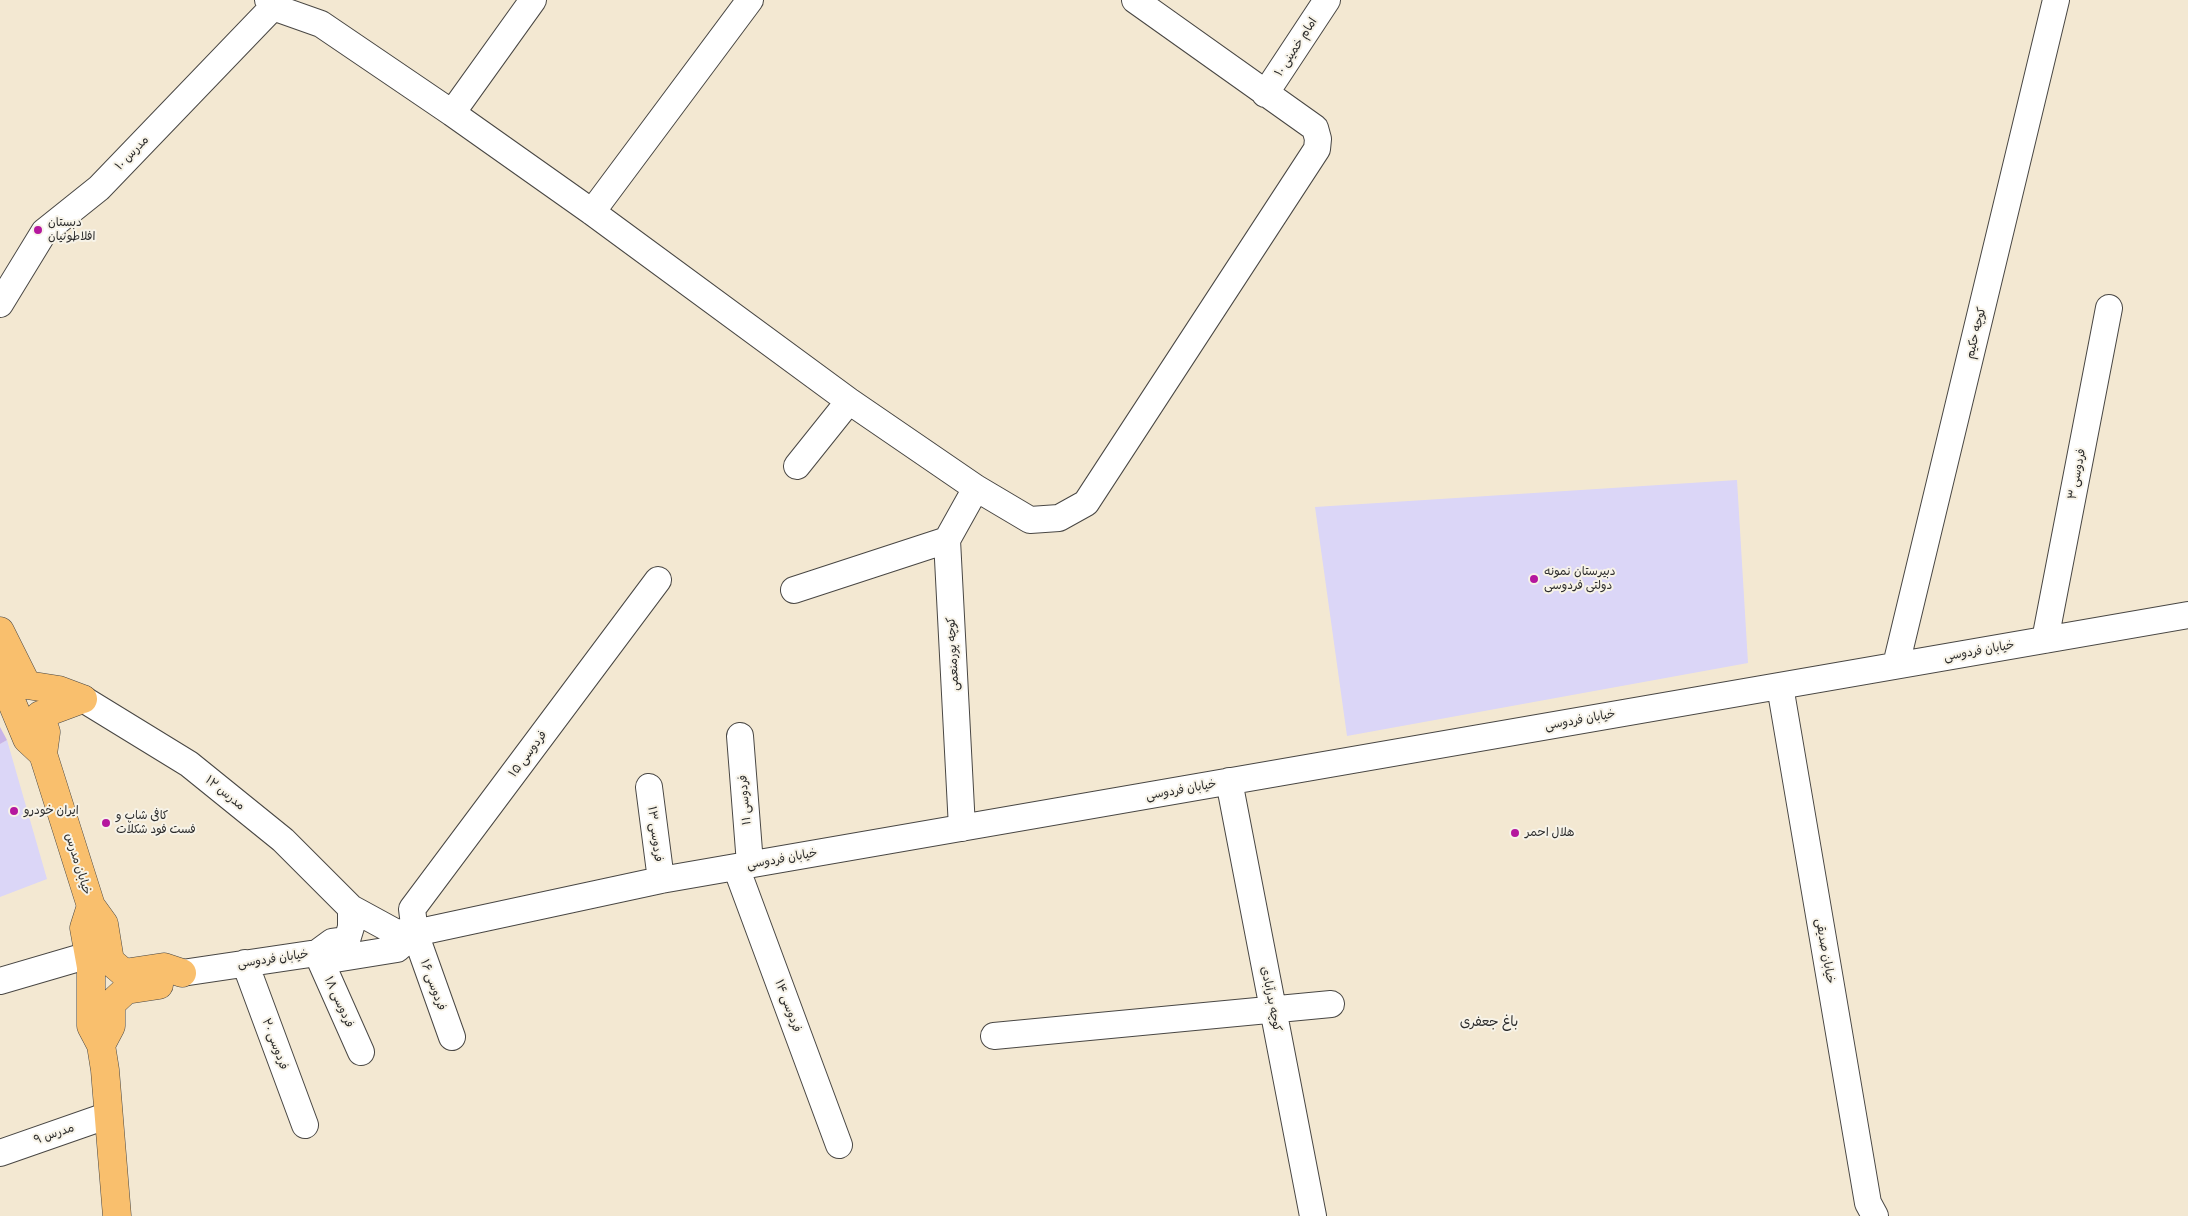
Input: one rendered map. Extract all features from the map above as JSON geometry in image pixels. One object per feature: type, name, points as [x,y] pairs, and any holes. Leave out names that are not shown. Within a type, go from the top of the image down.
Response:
[{"type":"main road","points":[[0,631],[27,685],[59,690],[83,699]]},
{"type":"main road","name":"خیابان مدرس","points":[[0,674],[27,739],[43,754],[91,906],[84,928],[91,967],[91,1026],[101,1046],[117,1216]]},
{"type":"main road","points":[[43,754],[46,732],[40,715],[83,699]]},
{"type":"main road","points":[[91,906],[104,924],[110,961],[124,973],[164,967],[182,973]]},
{"type":"main road","points":[[101,1046],[111,1026],[111,1004],[126,990],[166,984],[182,973]]},
{"type":"street","points":[[452,113],[533,0]]},
{"type":"street","points":[[270,3],[321,24],[452,113],[592,212],[849,401],[976,488],[1030,520],[1060,518],[1086,503],[1317,149],[1318,139],[1315,128],[1135,0]]},
{"type":"street","name":"امام خمینی ۱۰","points":[[1265,94],[1327,0]]},
{"type":"street","name":"کوچه حکیم","points":[[1896,665],[2056,0]]},
{"type":"street","points":[[592,212],[746,1]]},
{"type":"street","name":"مدرس ۱۰","points":[[0,304],[44,232],[99,188],[270,3]]},
{"type":"street","name":"فردوسی ۳","points":[[2045,640],[2109,308]]},
{"type":"street","points":[[797,466],[849,401]]},
{"type":"street","points":[[794,590],[947,540],[976,488]]},
{"type":"street","name":"کوچه پورمنعمی","points":[[947,540],[962,828]]},
{"type":"street","name":"فردوسی ۱۵","points":[[415,933],[412,908],[658,580]]},
{"type":"street","name":"خیابان فردوسی","points":[[182,973],[317,953],[335,959],[397,949],[415,933],[661,880],[2188,615]]},
{"type":"street","name":"خیابان صدیقی","points":[[1780,686],[1868,1202],[1875,1216]]},
{"type":"street","name":"مدرس ۱۲","points":[[83,699],[189,764],[283,840],[351,908],[395,932],[415,933]]},
{"type":"street","name":"فردوسی ۱۱","points":[[740,736],[743,866]]},
{"type":"street","name":"کوچه بدرآبادی","points":[[1229,781],[1313,1216]]},
{"type":"street","name":"فردوسی ۱۳","points":[[649,787],[661,880]]},
{"type":"street","name":"فردوسی ۱۴","points":[[743,866],[839,1145]]},
{"type":"street","points":[[317,953],[332,942],[347,940],[351,926],[351,908]]},
{"type":"street","name":"فردوسی ۱۶","points":[[415,933],[452,1037]]},
{"type":"street","name":"فردوسی ۱۸","points":[[317,953],[361,1052]]},
{"type":"street","points":[[0,981],[89,955]]},
{"type":"street","name":"فردوسی ۲۰","points":[[245,963],[305,1125]]},
{"type":"street","points":[[994,1036],[1331,1004]]},
{"type":"street","name":"مدرس ۹","points":[[0,1153],[109,1116]]},
{"type":"shaded area","name":"دبیرستان نمونه دولتی فردوسی","points":[[1737,480],[1748,663],[1347,736],[1315,507]]},
{"type":"shaded area","name":"ایران خودرو","points":[[7,740],[47,879],[0,897],[0,744]]},
{"type":"building","points":[[0,727],[7,740],[0,744]]},
{"type":"place","name":"دبستان افلاطونیان","points":[[38,230]]},
{"type":"place","name":"دبیرستان نمونه دولتی فردوسی","points":[[1534,579]]},
{"type":"place","name":"ایران خودرو","points":[[14,811]]},
{"type":"place","name":"کافی شاپ و فست فود شکلات","points":[[106,823]]},
{"type":"place","name":"هلال احمر","points":[[1515,833]]},
{"type":"district","name":"باغ جعفری","points":[[1489,1022]]}]
